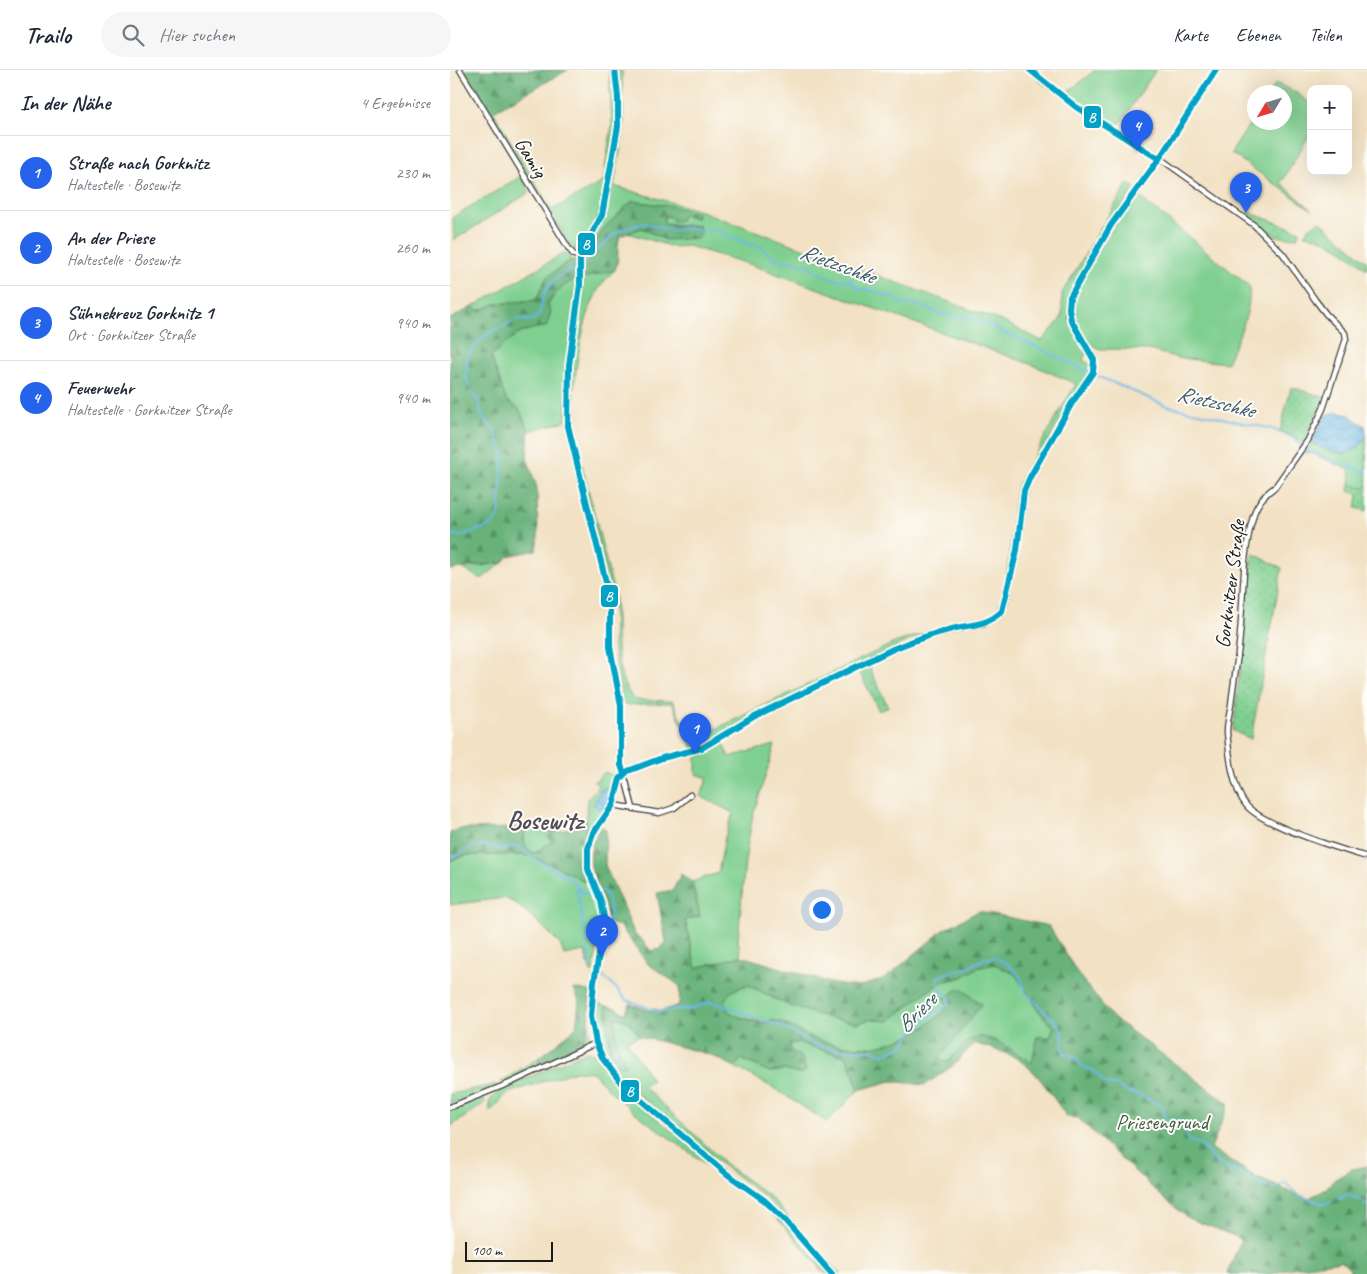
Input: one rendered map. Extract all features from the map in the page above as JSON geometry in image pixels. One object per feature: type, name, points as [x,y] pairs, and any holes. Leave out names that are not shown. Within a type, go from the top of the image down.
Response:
[{"type":"street","name":"Gamig","points":[[460,70],[569,250],[574,255],[580,256]]},
{"type":"street","points":[[615,70],[618,126],[606,195],[602,215],[580,256],[580,285],[569,365],[568,426],[610,599],[610,647],[621,706],[622,765],[632,808]]},
{"type":"street","name":"Gorknitzer Straße","points":[[1030,70],[1042,82],[1078,109],[1199,185],[1269,238],[1283,254],[1326,314],[1344,333],[1346,339],[1323,409],[1303,448],[1275,488],[1269,491],[1259,503],[1253,516],[1246,549],[1239,644],[1227,730],[1230,759],[1235,781],[1244,804],[1256,814],[1271,822],[1331,846],[1367,857]]},
{"type":"street","points":[[832,1274],[783,1218],[764,1200],[727,1174],[622,1084],[603,1059],[596,1043],[591,1016],[592,999],[605,922],[600,901],[588,869],[588,849],[593,833],[614,805],[620,779],[624,774],[636,767],[702,748],[754,716],[912,641],[983,624],[1002,611],[1017,550],[1024,491],[1072,403],[1093,372],[1094,360],[1071,320],[1069,309],[1070,297],[1087,265],[1133,194],[1159,159],[1216,70]]},
{"type":"street","points":[[614,805],[660,813],[674,808],[690,794]]},
{"type":"street","points":[[450,1107],[510,1083],[596,1043]]},
{"type":"green space","points":[[464,70],[568,70],[490,113]]},
{"type":"green space","points":[[609,70],[613,70],[616,97],[616,127],[600,213],[590,233],[576,250],[570,246],[490,113],[493,111],[551,210],[603,182],[612,124]]},
{"type":"green space","points":[[618,70],[622,70],[624,127],[614,186],[701,211],[1004,322],[1042,341],[1060,320],[1062,316],[1062,293],[1128,183],[1135,188],[1108,226],[1073,286],[1069,321],[1087,350],[1088,353],[1083,357],[1084,361],[1091,365],[1091,369],[1027,476],[1023,489],[1015,549],[1000,609],[990,619],[912,639],[693,749],[672,703],[623,705],[613,646],[614,619],[612,599],[574,443],[571,426],[570,392],[574,393],[577,444],[615,597],[619,666],[623,679],[628,691],[635,700],[673,701],[687,728],[703,735],[892,644],[943,628],[984,619],[994,614],[1004,592],[1017,487],[1076,384],[1033,365],[749,264],[688,246],[673,247],[628,233],[642,228],[666,240],[699,226],[664,224],[663,217],[683,215],[696,218],[671,207],[632,202],[605,227],[589,253],[582,258],[609,193],[621,126]]},
{"type":"green space","points":[[1095,70],[1156,70],[1116,129],[1064,95]]},
{"type":"green space","points":[[1292,91],[1295,92],[1307,101],[1307,139],[1280,182],[1312,210],[1231,153],[1247,128],[1247,130],[1292,130]]},
{"type":"green space","points":[[521,176],[530,192],[454,240],[453,217]]},
{"type":"green space","points":[[1136,194],[1249,286],[1246,316],[1227,363],[1178,358],[1149,350],[1099,349],[1089,343],[1080,333],[1071,309],[1072,298],[1089,265]]},
{"type":"green space","points":[[632,201],[671,206],[697,213],[697,218],[683,215],[680,220],[674,221],[669,216],[664,217],[664,224],[699,226],[701,233],[698,238],[666,240],[642,228],[620,236],[618,261],[615,270],[583,278],[582,258],[589,253],[605,227]]},
{"type":"green space","points":[[1248,212],[1300,231],[1297,237],[1289,238],[1275,235],[1245,216]]},
{"type":"green space","points":[[1320,221],[1367,262],[1367,269],[1345,252],[1329,243],[1313,236],[1304,235],[1309,228]]},
{"type":"green space","points":[[566,252],[571,260],[547,277],[536,300],[495,304],[479,311],[472,307]]},
{"type":"green space","points":[[576,259],[578,261],[578,279],[557,292],[547,304],[551,312],[546,327],[522,332],[491,356],[506,400],[519,409],[529,431],[527,458],[537,488],[538,538],[536,550],[508,556],[502,563],[450,570],[450,319],[472,307],[479,311],[495,304],[536,300],[547,277],[571,260]]},
{"type":"green space","points":[[615,270],[600,287],[591,305],[581,341],[574,389],[570,388],[571,366],[583,278]]},
{"type":"green space","points":[[578,279],[566,365],[566,421],[529,431],[519,409],[506,400],[491,356],[513,337],[532,328],[556,293],[571,280]]},
{"type":"green space","points":[[1291,387],[1324,397],[1303,444],[1295,437],[1280,431]]},
{"type":"green space","points":[[1366,438],[1367,489],[1350,485],[1349,470],[1311,453],[1305,453],[1312,441],[1315,445],[1357,449]]},
{"type":"green space","points":[[1350,485],[1367,489],[1367,511],[1356,508],[1358,495],[1349,491]]},
{"type":"green space","points":[[1254,554],[1282,568],[1251,739],[1233,731],[1252,556]]},
{"type":"green space","points":[[502,563],[483,578],[479,578],[462,568]]},
{"type":"green space","points":[[868,664],[888,707],[879,711],[858,669]]},
{"type":"green space","points":[[722,739],[729,757],[775,745],[752,819],[745,861],[738,940],[741,956],[696,968],[685,920],[700,916],[692,882],[718,873],[725,837],[733,813],[700,796],[708,778],[696,774],[696,754]]},
{"type":"green space","points":[[605,772],[617,778],[611,803],[588,836],[586,836],[587,804],[597,789],[598,783],[594,782]]},
{"type":"green space","points":[[585,820],[586,836],[588,836],[585,860],[590,884],[555,866],[526,855],[467,855],[450,860],[450,833],[461,829],[525,828],[524,839],[526,846],[535,853],[552,842],[549,837],[552,831],[565,830]]},
{"type":"green space","name":"Priesengrund","points":[[601,826],[606,830],[605,865],[635,935],[651,951],[660,949],[666,942],[657,893],[673,890],[681,874],[692,882],[700,916],[685,920],[696,968],[741,956],[834,984],[859,987],[886,978],[943,930],[979,911],[1049,926],[1078,974],[1112,1017],[1229,1104],[1211,1148],[1257,1178],[1307,1199],[1323,1191],[1334,1180],[1352,1169],[1367,1166],[1367,1274],[1350,1274],[1350,1269],[1341,1261],[1286,1269],[1272,1274],[1227,1274],[1241,1240],[1188,1218],[1158,1193],[1078,1118],[1067,1117],[1043,1083],[1021,1061],[998,1050],[974,1043],[955,1064],[925,1085],[891,1081],[859,1090],[847,1057],[799,1043],[790,1043],[790,1050],[803,1059],[806,1070],[801,1074],[784,1070],[770,1072],[741,1059],[735,1067],[711,1055],[639,1036],[629,1021],[615,1017],[617,1043],[625,1065],[618,1066],[610,1051],[606,1006],[616,1008],[625,1014],[630,1004],[650,1011],[652,1008],[661,1011],[679,1005],[680,986],[648,964],[620,926],[608,923],[591,864],[594,841]],"holes":[[[994,964],[1015,974],[1044,1018],[1054,1027],[1050,1037],[1037,1037],[1032,1063],[1002,1044],[985,1037],[971,1039],[948,1062],[939,1059],[982,1004],[960,988],[944,998],[947,1008],[919,1030],[887,1044],[870,1047],[835,1045],[812,1038],[777,1021],[758,1023],[737,1016],[729,1011],[725,1004],[727,996],[731,992],[748,985],[792,1007],[829,1018],[857,1023],[873,1019],[889,1021],[942,982],[962,977],[977,968]]]},
{"type":"green space","points":[[525,828],[552,831],[549,837],[552,842],[535,853],[531,852],[525,843]]},
{"type":"green space","points":[[467,855],[526,855],[555,866],[590,884],[598,902],[602,923],[593,972],[591,972],[585,951],[564,955],[560,944],[515,903],[504,898],[450,905],[450,861]]},
{"type":"green space","points":[[995,964],[1015,974],[1044,1018],[1054,1026],[1050,1038],[1032,1063],[1017,1054],[969,1040],[948,1062],[938,1059],[981,1004],[947,1008],[916,1033],[880,1047],[843,1046],[817,1040],[780,1022],[772,1020],[763,1023],[734,1015],[728,1011],[725,1004],[726,996],[733,990],[748,985],[777,1000],[857,1023],[873,1019],[889,1021],[942,982],[962,977],[977,968]]},
{"type":"green space","points":[[574,989],[590,991],[589,1026],[587,1027],[584,1039],[578,1046],[540,1063],[537,1059],[576,1028],[579,1001]]},
{"type":"green space","points":[[597,1003],[606,1006],[610,1051],[625,1064],[617,1043],[614,1017],[629,1021],[639,1036],[627,1041],[652,1080],[643,1086],[727,1165],[770,1197],[840,1274],[836,1274],[795,1227],[768,1200],[717,1161],[709,1152],[702,1149],[624,1082],[611,1065],[602,1046],[597,1025]]},
{"type":"green space","points":[[589,1026],[590,1041],[585,1045],[513,1080],[504,1083],[500,1082],[537,1059],[539,1063],[584,1039],[587,1027]]},
{"type":"green space","points":[[790,1043],[799,1043],[847,1057],[859,1090],[827,1122],[772,1087],[735,1067],[741,1059],[770,1072],[784,1070],[801,1074],[790,1050]]},
{"type":"green space","points":[[587,1051],[595,1054],[609,1076],[620,1088],[782,1220],[828,1274],[762,1205],[634,1112],[609,1090],[593,1072],[576,1071],[508,1093],[490,1112],[489,1102],[498,1091]]},
{"type":"green space","points":[[496,1084],[496,1086],[450,1104],[450,1094]]},
{"type":"green space","points":[[481,1097],[485,1102],[450,1127],[450,1111]]},
{"type":"water","points":[[1337,412],[1350,415],[1365,426],[1366,438],[1353,451],[1339,453],[1319,446],[1312,441],[1324,416]]},
{"type":"water","points":[[604,788],[612,789],[611,795],[613,797],[607,807],[597,808],[594,804]]},
{"type":"waterway","name":"Rietzschke","points":[[584,262],[618,231],[643,223],[671,230],[687,228],[709,231],[719,229],[721,233],[746,243],[763,247],[769,255],[781,261],[795,261],[801,266],[807,264],[827,276],[839,280],[850,280],[859,289],[896,298],[898,303],[918,305],[944,315],[978,320],[1089,372]]},
{"type":"waterway","name":"Rietzschke","points":[[450,534],[460,536],[492,525],[499,515],[503,452],[494,429],[486,422],[481,413],[479,401],[471,390],[466,377],[468,355],[479,341],[495,329],[503,327],[516,319],[526,320],[537,317],[548,287],[565,273],[577,267]]},
{"type":"waterway","name":"Rietzschke","points":[[1095,375],[1167,406],[1272,429],[1294,438],[1301,446]]},
{"type":"waterway","name":"Rietzschke","points":[[1306,449],[1367,473]]},
{"type":"waterway","name":"Briese","points":[[450,856],[458,856],[469,848],[480,845],[504,850],[513,846],[519,847],[531,857],[572,879],[576,885],[591,968]]},
{"type":"waterway","name":"Briese","points":[[577,886],[584,894],[591,894]]},
{"type":"waterway","name":"Briese","points":[[600,891],[605,892],[610,907],[610,915],[599,973],[626,1000],[660,1012],[674,1009],[691,1009],[709,1002],[783,1027],[814,1045],[837,1050],[872,1050],[882,1054],[903,1046],[914,1029],[949,1003],[950,998],[938,985],[937,979],[940,975],[966,968],[986,958],[996,958],[1008,964],[1019,976],[1026,993],[1059,1025],[1063,1038],[1062,1046],[1064,1053],[1076,1057],[1078,1062],[1084,1067],[1093,1070],[1109,1085],[1117,1085],[1124,1091],[1144,1097],[1164,1107],[1164,1116],[1167,1120],[1180,1120],[1189,1141],[1200,1144],[1216,1162],[1262,1185],[1277,1188],[1285,1183],[1299,1195],[1324,1204],[1330,1202]]},
{"type":"waterway","name":"Briese","points":[[1338,1199],[1348,1195],[1361,1200],[1367,1205]]},
{"type":"transit line","name":"B","points":[[615,70],[618,97],[618,126],[602,215],[580,256],[580,285],[569,365],[568,426],[610,599],[610,647],[621,706],[621,765],[624,774]]},
{"type":"transit line","name":"B","points":[[1030,70],[1076,107],[1159,159]]},
{"type":"transit line","name":"B","points":[[832,1274],[783,1218],[764,1200],[727,1174],[622,1084],[603,1059],[596,1043],[591,1016],[594,982],[605,922],[601,901],[588,869],[588,849],[593,833],[613,805],[620,779],[628,771],[662,758],[702,748],[755,716],[893,649],[937,633],[985,622],[1002,611],[1017,550],[1024,491],[1072,403],[1093,372],[1094,360],[1071,320],[1069,309],[1070,297],[1111,225],[1159,159],[1216,70]]},
{"type":"place","name":"Feuerwehr","points":[[1137,151]]},
{"type":"place","name":"Sühnekreuz Gorknitz 1","points":[[1246,213]]},
{"type":"place","name":"Straße nach Gorknitz","points":[[695,754]]},
{"type":"place","name":"An der Priese","points":[[602,956]]},
{"type":"district","name":"Bosewitz","points":[[545,820]]}]
